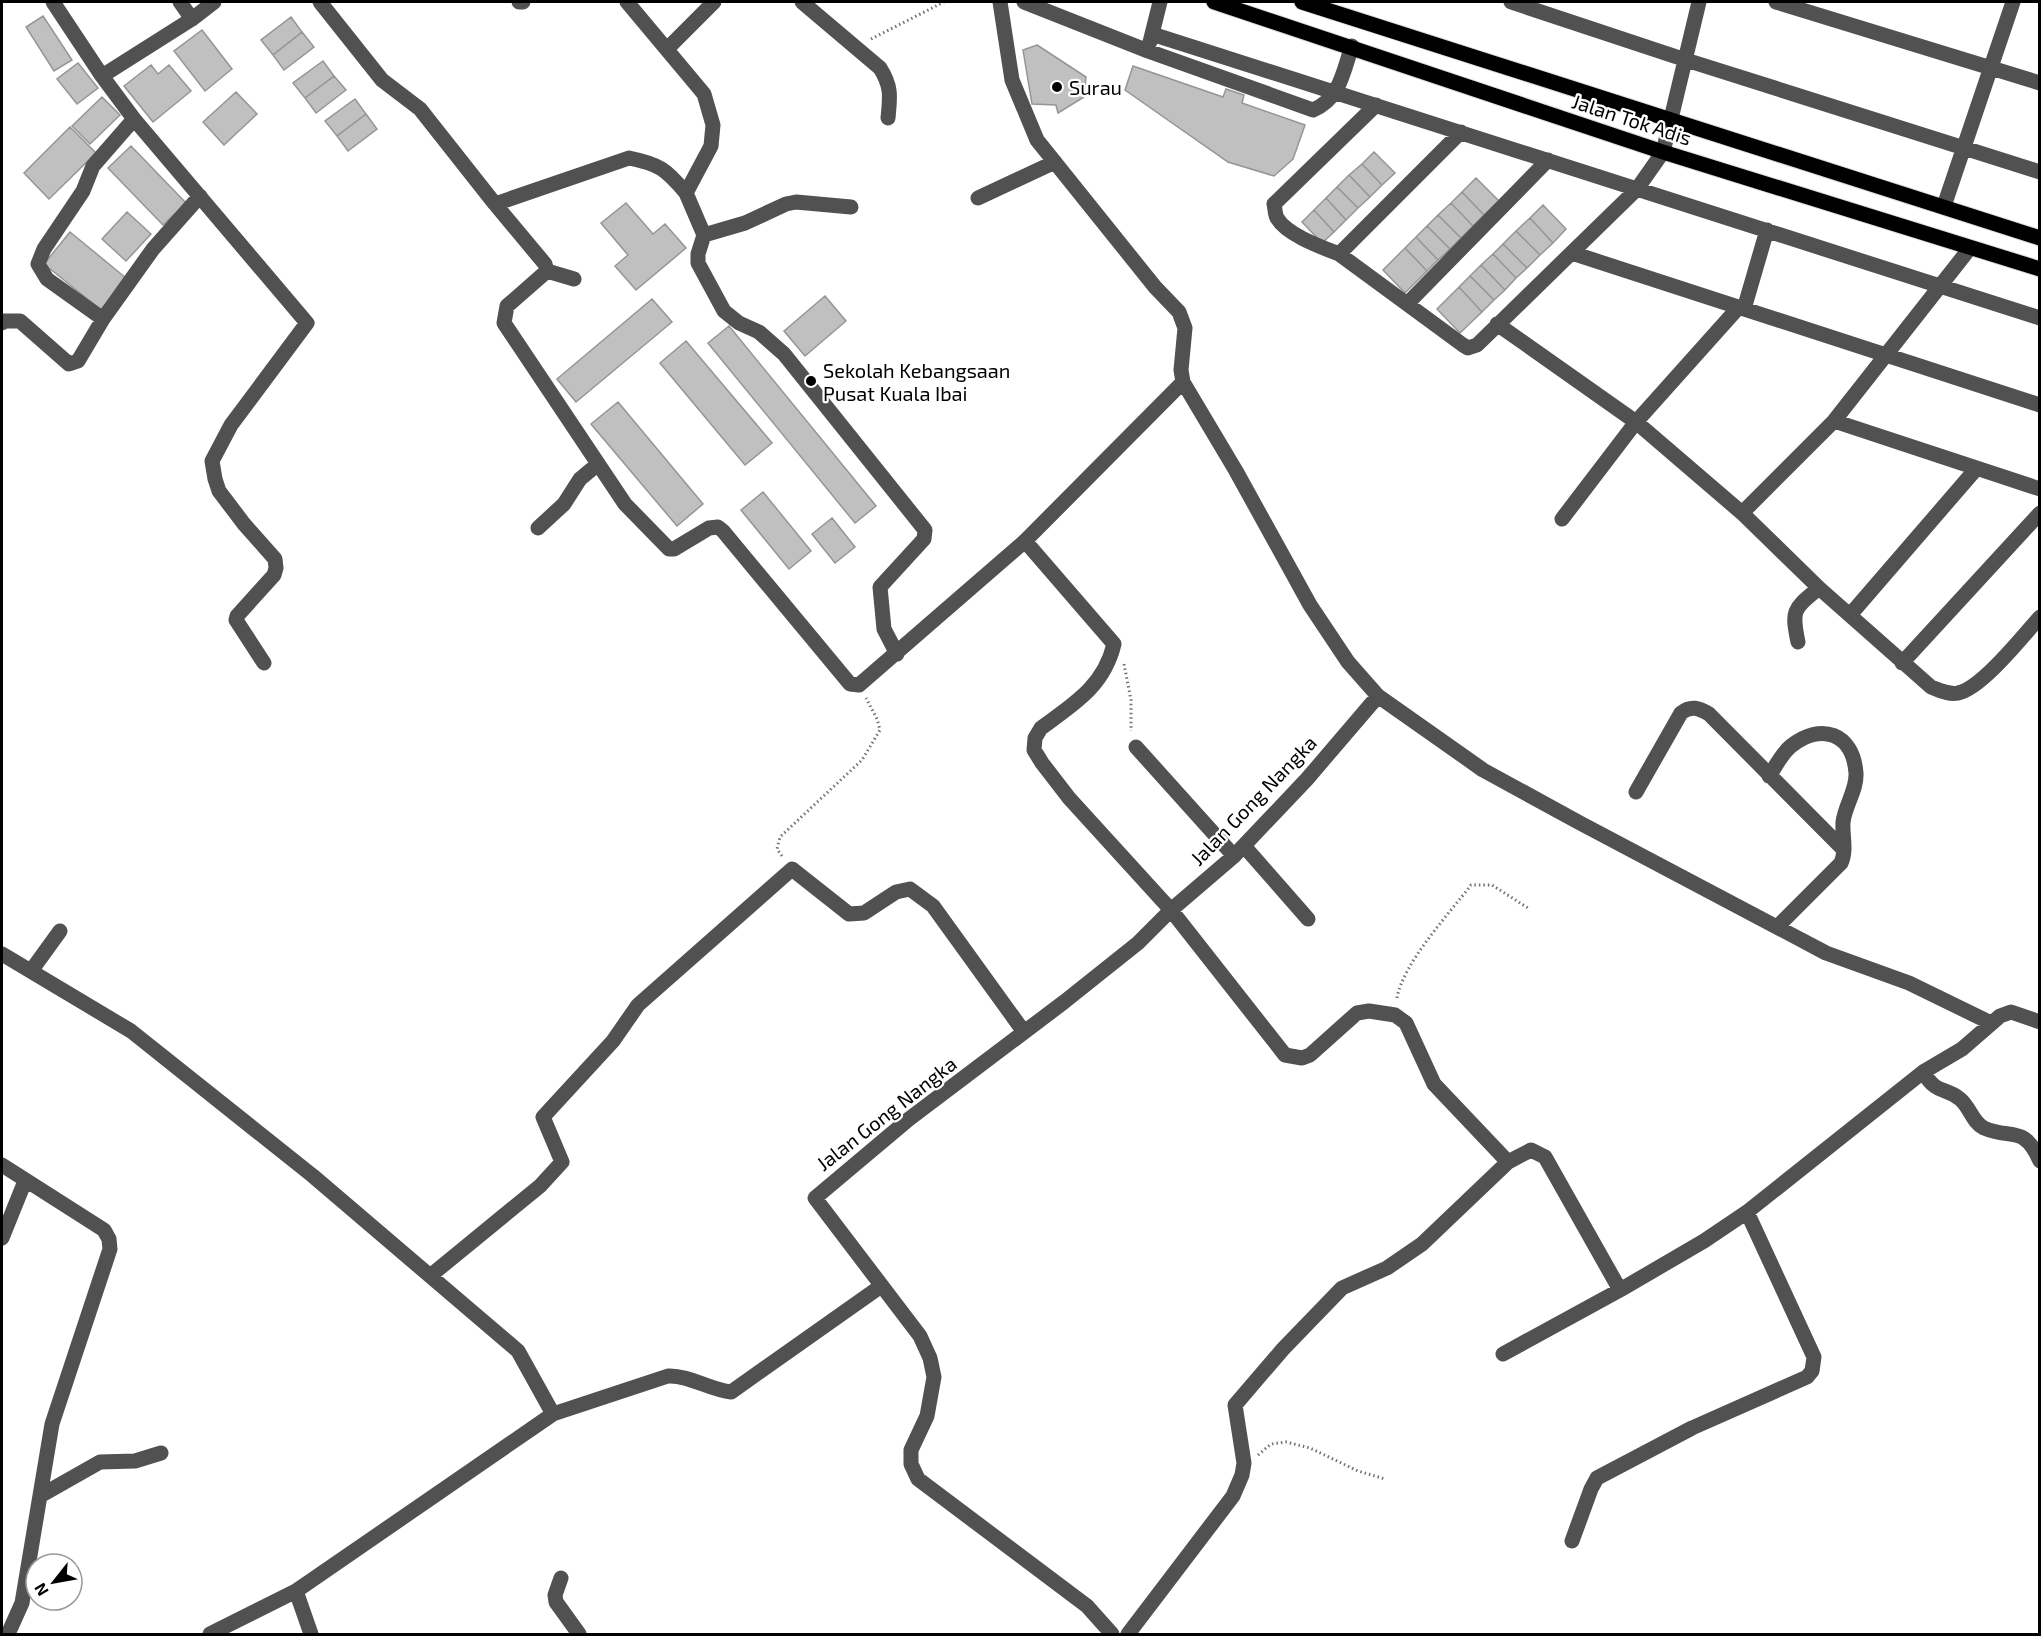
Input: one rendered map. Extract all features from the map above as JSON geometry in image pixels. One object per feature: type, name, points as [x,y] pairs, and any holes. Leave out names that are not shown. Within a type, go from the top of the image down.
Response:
[{"type":"main road","name":"Jalan Tok Adis","points":[[1214,2],[1352,46],[1663,152],[2040,269]]},
{"type":"main road","name":"Jalan Tok Adis","points":[[1302,2],[2040,238]]},
{"type":"street","points":[[53,2],[102,76],[134,118],[307,323],[231,425],[212,461],[219,491],[275,559],[274,574],[236,620],[264,663]]},
{"type":"street","points":[[180,2],[192,19]]},
{"type":"street","points":[[102,76],[192,19],[214,2]]},
{"type":"street","points":[[321,2],[382,80],[420,109],[545,264],[547,271]]},
{"type":"street","points":[[627,2],[668,48],[704,94],[714,125],[711,146],[686,193]]},
{"type":"street","points":[[668,48],[714,2]]},
{"type":"street","points":[[802,2],[880,68],[888,82],[890,95],[888,118]]},
{"type":"street","points":[[1000,2],[1012,80],[1037,140],[1155,287],[1179,312],[1185,328],[1181,370],[1183,382],[1236,471],[1310,605],[1348,662],[1378,696],[1483,770],[1580,823],[1826,952],[1909,984],[1991,1023]]},
{"type":"street","points":[[1024,2],[1148,51],[1313,110],[1323,105],[1336,92],[1352,46]]},
{"type":"street","points":[[1148,51],[1160,2]]},
{"type":"street","points":[[1510,2],[2040,172]]},
{"type":"street","points":[[1376,105],[1274,204],[1277,218],[1290,230],[1317,246],[1339,254],[1468,348],[1477,345],[1637,189],[1663,152],[1699,2]]},
{"type":"street","points":[[1776,2],[2040,82]]},
{"type":"street","points":[[1944,206],[2013,2]]},
{"type":"street","points":[[1152,34],[2040,318]]},
{"type":"street","points":[[103,319],[47,279],[38,264],[44,249],[83,191],[93,166],[134,118]]},
{"type":"street","points":[[1339,254],[1461,132]]},
{"type":"street","points":[[495,204],[629,158],[650,162],[669,172],[686,193],[704,235],[698,262],[724,311],[739,323],[759,332],[784,354],[925,530],[924,539],[880,587],[884,629],[897,654]]},
{"type":"street","points":[[1407,304],[1548,160]]},
{"type":"street","points":[[978,198],[1054,162]]},
{"type":"street","points":[[2,323],[3,321],[20,321],[69,364],[78,361],[103,319],[153,249],[200,196]]},
{"type":"street","points":[[704,235],[745,223],[786,204],[796,202],[851,207]]},
{"type":"street","points":[[1562,519],[1636,422],[1741,308],[1767,230]]},
{"type":"street","points":[[1742,513],[1834,421],[1970,248]]},
{"type":"street","points":[[1572,253],[2040,405]]},
{"type":"street","points":[[547,271],[574,279]]},
{"type":"street","points":[[547,271],[507,306],[504,322],[625,504],[669,549],[674,549],[709,528],[718,528],[723,531],[850,684],[859,685],[1025,542],[1183,382]]},
{"type":"street","points":[[1497,324],[1636,422],[1742,513],[1819,588],[1931,687],[1947,693],[1958,693],[1969,689],[1984,678],[2040,617]]},
{"type":"street","points":[[1834,421],[2040,489]]},
{"type":"street","points":[[538,528],[564,504],[580,479],[598,464]]},
{"type":"street","points":[[1850,615],[1976,469]]},
{"type":"street","points":[[1902,663],[2040,513]]},
{"type":"street","points":[[1025,542],[1114,644],[1110,659],[1099,679],[1083,696],[1041,728],[1035,738],[1035,750],[1042,763],[1069,798],[1172,910],[1285,1055],[1302,1058],[1310,1055],[1357,1013],[1368,1011],[1395,1015],[1406,1023],[1434,1084],[1508,1162]]},
{"type":"street","points":[[1798,642],[1794,613],[1800,604],[1819,588]]},
{"type":"street","name":"Jalan Gong Nangka","points":[[1112,1635],[1087,1606],[918,1479],[910,1464],[911,1450],[927,1416],[934,1377],[930,1358],[920,1336],[815,1198],[909,1119],[1138,943],[1239,851],[1307,779],[1378,696]]},
{"type":"street","points":[[1636,792],[1681,713],[1692,708],[1701,710],[1709,714],[1844,850]]},
{"type":"street","points":[[1769,776],[1788,748],[1814,733],[1840,737],[1851,753],[1857,775],[1843,820],[1844,850],[1841,863],[1777,927]]},
{"type":"street","points":[[1136,747],[1308,919]]},
{"type":"street","points":[[430,1276],[540,1186],[562,1162],[543,1117],[613,1041],[638,1005],[792,869],[849,914],[864,913],[896,892],[910,889],[933,906],[1024,1032]]},
{"type":"street","points":[[31,971],[60,931]]},
{"type":"street","points":[[2,954],[131,1031],[313,1176],[518,1351],[553,1414]]},
{"type":"street","points":[[1503,1354],[1620,1290],[1747,1212],[1923,1072],[1953,1056],[2006,1012],[2040,1022]]},
{"type":"street","points":[[1923,1072],[1935,1088],[1960,1099],[1978,1125],[2019,1135],[2026,1139],[2040,1161]]},
{"type":"street","points":[[1128,1635],[1233,1496],[1244,1462],[1234,1405],[1283,1349],[1342,1288],[1387,1268],[1422,1244],[1508,1162],[1531,1150],[1545,1157],[1620,1290]]},
{"type":"street","points":[[2,1166],[104,1230],[109,1239],[110,1249],[52,1424],[22,1603],[8,1635]]},
{"type":"street","points":[[2,1238],[25,1181]]},
{"type":"street","points":[[1572,1541],[1597,1478],[1692,1428],[1807,1377],[1812,1371],[1814,1357],[1747,1212]]},
{"type":"street","points":[[210,1635],[296,1591],[553,1414],[668,1376],[678,1376],[717,1390],[731,1392],[881,1286]]},
{"type":"street","points":[[40,1496],[100,1462],[135,1461],[161,1453]]},
{"type":"street","points":[[561,1578],[555,1595],[556,1602],[579,1635]]},
{"type":"street","points":[[296,1591],[311,1635]]},
{"type":"path","points":[[858,49],[868,40],[944,2]]},
{"type":"path","points":[[1114,644],[1126,672],[1131,700],[1131,736],[1136,747]]},
{"type":"path","points":[[792,869],[777,849],[780,837],[862,760],[880,730],[877,718],[859,685]]},
{"type":"path","points":[[1395,1015],[1399,988],[1416,958],[1471,885],[1492,885],[1528,908]]},
{"type":"path","points":[[1242,1474],[1267,1447],[1278,1441],[1310,1448],[1358,1471],[1385,1479]]},
{"type":"building","points":[[43,16],[72,60],[54,71],[26,27]]},
{"type":"building","points":[[291,17],[302,32],[273,55],[261,40]]},
{"type":"building","points":[[202,30],[232,69],[205,91],[174,51]]},
{"type":"building","points":[[302,32],[314,47],[284,70],[273,55]]},
{"type":"building","name":"Surau","points":[[1037,45],[1086,77],[1084,97],[1058,113],[1056,105],[1032,104],[1023,50]]},
{"type":"building","points":[[323,61],[334,76],[305,98],[293,83]]},
{"type":"building","points":[[78,63],[98,88],[77,104],[57,79]]},
{"type":"building","points":[[151,65],[158,74],[169,65],[191,91],[153,122],[124,86]]},
{"type":"building","points":[[1133,66],[1223,97],[1226,89],[1244,95],[1242,103],[1305,125],[1293,159],[1274,176],[1228,162],[1125,90]]},
{"type":"building","points":[[334,76],[346,90],[316,113],[305,98]]},
{"type":"building","points":[[236,92],[257,114],[224,145],[203,122]]},
{"type":"building","points":[[102,97],[120,115],[90,144],[72,126]]},
{"type":"building","points":[[355,99],[366,114],[337,136],[325,121]]},
{"type":"building","points":[[366,114],[377,129],[348,151],[337,136]]},
{"type":"building","points":[[70,127],[96,153],[49,199],[24,173]]},
{"type":"building","points":[[131,146],[186,203],[163,225],[108,168]]},
{"type":"building","points":[[1374,152],[1395,173],[1382,185],[1362,164]]},
{"type":"building","points":[[1362,164],[1382,185],[1370,197],[1349,175]]},
{"type":"building","points":[[1349,175],[1370,197],[1358,208],[1337,187]]},
{"type":"building","points":[[1476,178],[1499,201],[1484,215],[1462,192]]},
{"type":"building","points":[[1337,187],[1358,208],[1346,220],[1326,198]]},
{"type":"building","points":[[1462,192],[1484,215],[1473,226],[1451,203]]},
{"type":"building","points":[[1326,198],[1346,220],[1334,232],[1314,210]]},
{"type":"building","points":[[626,203],[653,234],[665,224],[686,248],[636,290],[615,266],[628,255],[601,223]]},
{"type":"building","points":[[1451,203],[1473,226],[1461,238],[1438,215]]},
{"type":"building","points":[[1543,205],[1566,229],[1553,243],[1530,218]]},
{"type":"building","points":[[1314,210],[1334,232],[1322,243],[1302,222]]},
{"type":"building","points":[[127,212],[151,234],[126,261],[102,239]]},
{"type":"building","points":[[1438,215],[1461,238],[1450,249],[1427,226]]},
{"type":"building","points":[[1530,218],[1553,243],[1540,255],[1516,231]]},
{"type":"building","points":[[1427,226],[1450,249],[1438,260],[1416,237]]},
{"type":"building","points":[[1516,231],[1540,255],[1527,268],[1503,244]]},
{"type":"building","points":[[70,232],[126,278],[101,310],[44,264]]},
{"type":"building","points":[[1416,237],[1438,260],[1427,271],[1405,248]]},
{"type":"building","points":[[1503,244],[1527,268],[1516,278],[1493,254]]},
{"type":"building","points":[[1405,248],[1427,271],[1405,293],[1383,270]]},
{"type":"building","points":[[1493,254],[1516,278],[1505,290],[1481,265]]},
{"type":"building","points":[[1481,265],[1505,290],[1494,300],[1470,276]]},
{"type":"building","points":[[1470,276],[1494,300],[1482,312],[1459,287]]},
{"type":"building","points":[[1459,287],[1482,312],[1460,333],[1437,309]]},
{"type":"building","points":[[825,296],[846,321],[805,356],[784,331]]},
{"type":"building","points":[[652,299],[672,322],[576,402],[557,379]]},
{"type":"building","points":[[729,326],[876,506],[855,523],[708,343]]},
{"type":"building","points":[[686,341],[772,443],[745,465],[660,363]]},
{"type":"building","points":[[618,402],[703,504],[677,526],[591,424]]},
{"type":"building","points":[[763,492],[811,551],[789,569],[741,510]]},
{"type":"building","points":[[832,518],[855,547],[835,563],[812,534]]},
{"type":"place","name":"Surau","points":[[1057,87]]},
{"type":"place","name":"Sekolah Kebangsaan Pusat Kuala Ibai","points":[[811,381]]}]
